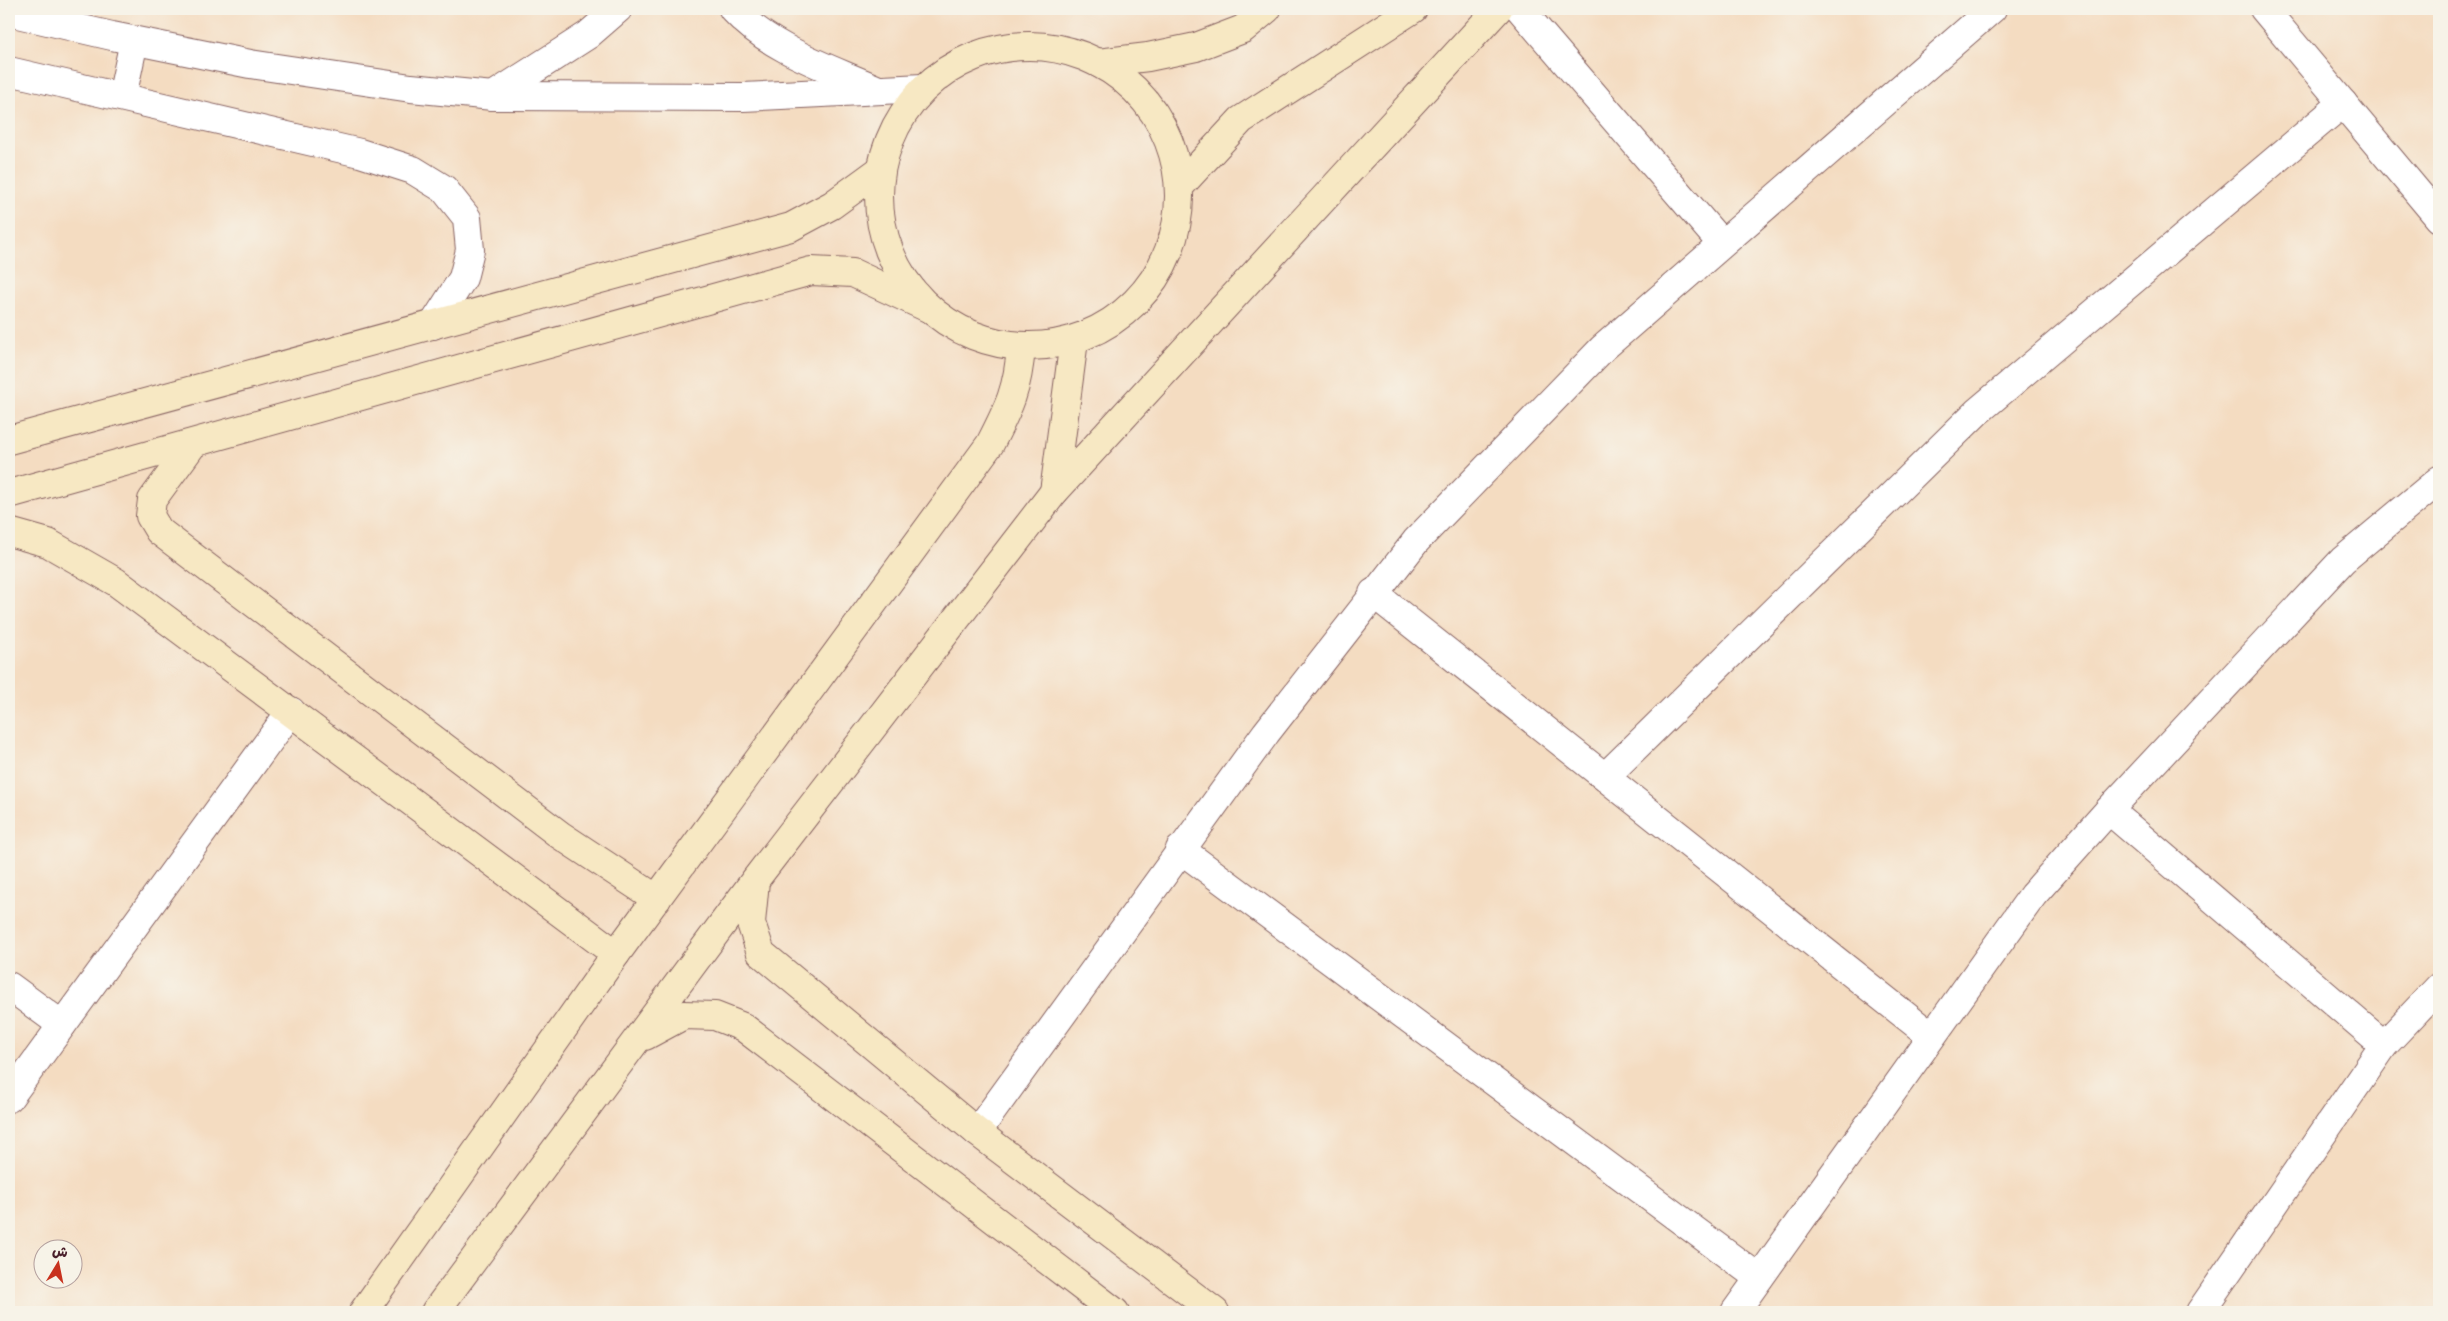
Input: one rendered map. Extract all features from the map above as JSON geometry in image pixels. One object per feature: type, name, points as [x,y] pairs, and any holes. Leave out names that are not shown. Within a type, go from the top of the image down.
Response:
[{"type":"main road","points":[[1098,62],[1148,57],[1196,47],[1243,29],[1268,9]]},
{"type":"main road","points":[[1180,186],[1241,120],[1413,9]]},
{"type":"main road","points":[[435,1312],[755,880],[1054,492],[1498,9]]},
{"type":"main road","points":[[9,494],[811,271],[853,273],[928,308],[971,335],[1021,346],[1074,340],[1119,318],[1153,282],[1175,236],[1180,186],[1172,148],[1155,114],[1130,84],[1098,62],[1053,48],[1006,48],[962,62],[923,88],[895,125],[880,170],[880,220],[896,268],[928,308]]},
{"type":"main road","points":[[9,440],[792,227],[832,205],[880,170]]},
{"type":"main road","points":[[1054,492],[1074,340]]},
{"type":"main road","points":[[363,1312],[616,954],[990,444],[1009,406],[1019,376],[1021,346]]},
{"type":"main road","points":[[192,444],[152,500],[150,516],[159,531],[560,835],[657,899]]},
{"type":"main road","points":[[9,532],[48,543],[116,582],[616,954]]},
{"type":"main road","points":[[755,880],[750,923],[761,953],[977,1132],[1215,1312]]},
{"type":"main road","points":[[637,1040],[684,1015],[715,1016],[743,1027],[1115,1312]]},
{"type":"street","points":[[493,96],[588,35],[618,9]]},
{"type":"street","points":[[733,9],[761,34],[797,53],[879,90]]},
{"type":"street","points":[[1520,9],[1722,243]]},
{"type":"street","points":[[977,1132],[1180,849],[1373,593],[1416,541],[1603,348],[1992,9]]},
{"type":"street","points":[[2264,9],[2439,218]]},
{"type":"street","points":[[9,12],[134,41],[250,64],[411,88],[493,96],[742,97],[923,88]]},
{"type":"street","points":[[122,97],[134,41]]},
{"type":"street","points":[[9,71],[360,153],[413,170],[444,189],[467,218],[470,250],[463,278],[433,325]]},
{"type":"street","points":[[1605,777],[1977,412],[2343,103]]},
{"type":"street","points":[[1735,1312],[2033,895],[2109,810],[2343,560],[2439,480]]},
{"type":"street","points":[[1373,593],[1931,1036]]},
{"type":"street","points":[[9,1098],[291,712]]},
{"type":"street","points":[[2109,810],[2384,1045]]},
{"type":"street","points":[[1180,849],[1759,1278]]},
{"type":"street","points":[[9,986],[62,1026]]},
{"type":"street","points":[[2200,1312],[2384,1045],[2439,987]]}]
